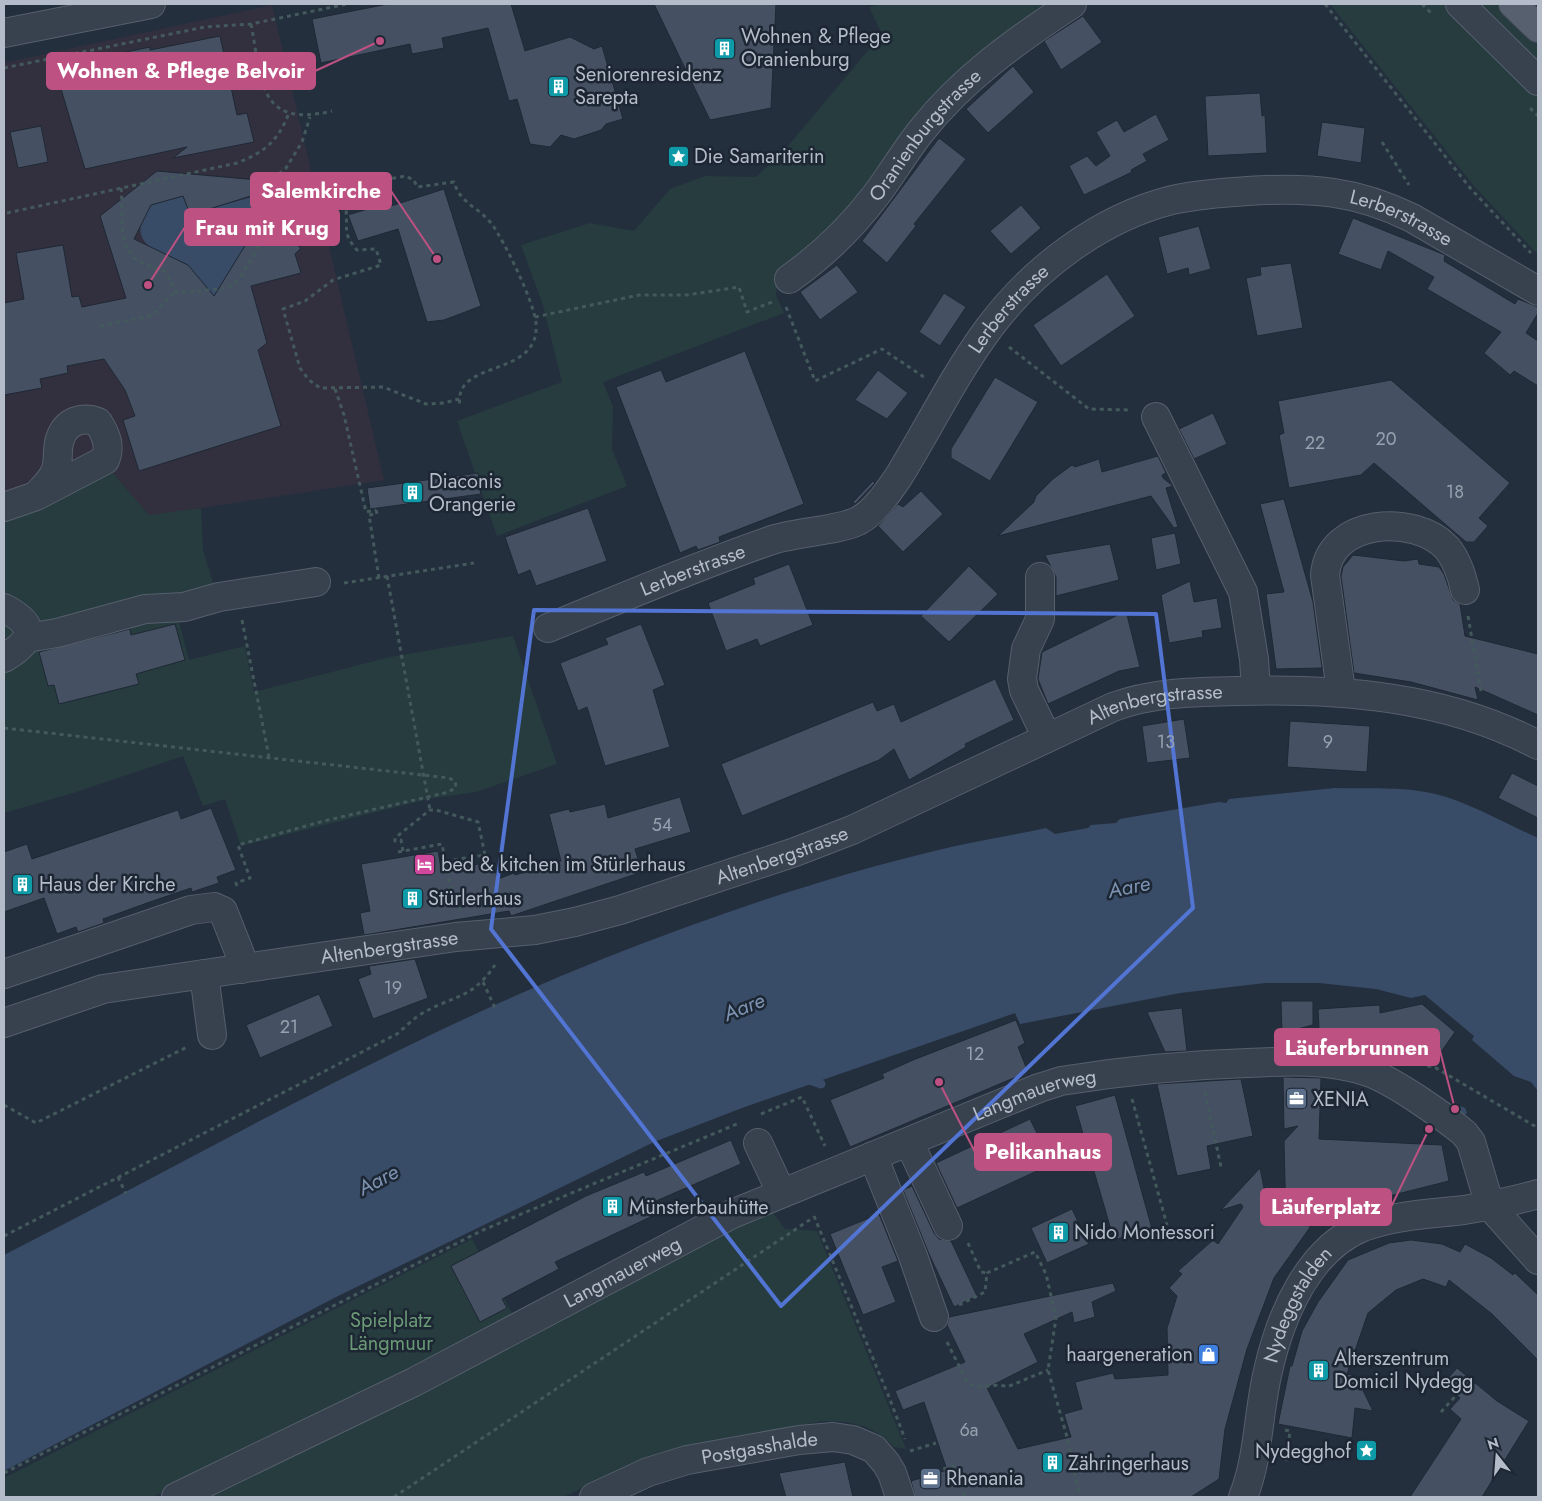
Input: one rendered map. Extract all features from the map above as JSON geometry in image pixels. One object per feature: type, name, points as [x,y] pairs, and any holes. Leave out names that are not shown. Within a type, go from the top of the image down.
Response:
[{"type":"main road","points":[[1513,4],[1538,28]]},
{"type":"street","points":[[4,33],[151,4]]},
{"type":"street","name":"Oranienburgstrasse","points":[[784,294],[847,229],[875,196],[922,130],[974,74],[1030,31],[1072,4]]},
{"type":"street","points":[[1460,4],[1538,81]]},
{"type":"street","name":"Lerberstrasse","points":[[548,628],[762,544],[800,533],[851,523],[863,517],[899,476],[972,352],[1006,307],[1030,281],[1074,247],[1123,218],[1146,208],[1171,200],[1216,193],[1286,189],[1347,194],[1374,201],[1412,218],[1538,291]]},
{"type":"street","points":[[1156,417],[1243,592],[1254,659],[1256,690]]},
{"type":"street","points":[[4,507],[36,496]]},
{"type":"street","points":[[1341,691],[1325,575],[1328,557],[1338,543],[1353,534],[1369,529],[1395,527],[1416,530],[1440,542],[1448,549],[1459,569],[1465,590]]},
{"type":"street","points":[[1040,577],[1040,620],[1028,642],[1022,679],[1024,690],[1047,738]]},
{"type":"street","points":[[27,638],[57,633],[145,609],[184,606],[219,597],[316,582]]},
{"type":"street","points":[[4,608],[20,616],[26,622],[27,638],[26,642],[4,658]]},
{"type":"street","name":"Altenbergstrasse","points":[[4,1023],[103,989],[456,937],[543,928],[620,910],[777,859],[852,830],[1113,708],[1144,697],[1165,693],[1256,690],[1341,691],[1448,710],[1487,721],[1538,745]]},
{"type":"street","points":[[4,974],[191,910],[214,907],[223,911],[240,954],[242,968]]},
{"type":"street","points":[[204,974],[212,1034]]},
{"type":"street","name":"Langmauerweg","points":[[176,1497],[414,1382],[732,1214],[781,1192],[1053,1083],[1124,1072],[1199,1065],[1321,1062],[1362,1071],[1379,1078],[1464,1133],[1471,1142],[1490,1206]]},
{"type":"street","points":[[909,1142],[948,1226]]},
{"type":"street","points":[[758,1143],[781,1192]]},
{"type":"street","points":[[873,1156],[913,1256],[934,1317]]},
{"type":"street","name":"Nydeggstalden","points":[[1243,1497],[1251,1474],[1262,1399],[1274,1348],[1290,1306],[1303,1283],[1326,1252],[1350,1234],[1383,1221],[1424,1213],[1490,1206],[1538,1194]]},
{"type":"street","points":[[1490,1206],[1538,1260]]},
{"type":"street","name":"Postgasshalde","points":[[594,1497],[648,1472],[687,1460],[779,1443],[833,1437],[853,1440],[874,1450],[892,1473],[900,1497]]},
{"type":"path","points":[[4,68],[205,27],[251,24],[347,4]]},
{"type":"path","points":[[1325,4],[1471,189],[1532,254]]},
{"type":"path","points":[[251,24],[266,96],[271,103],[289,113],[310,116],[332,111]]},
{"type":"path","points":[[8,213],[238,163],[258,155],[267,148],[281,131],[289,113]]},
{"type":"path","points":[[275,207],[267,184],[286,168],[302,142],[310,116]]},
{"type":"path","points":[[100,326],[150,316],[176,292],[229,288],[239,279],[256,251],[275,207],[287,198],[341,186],[404,176],[414,180],[417,187],[454,182],[457,194],[483,215],[497,232],[535,317],[535,338],[526,352],[513,362],[471,379],[461,390],[460,406]]},
{"type":"path","points":[[341,186],[346,210],[345,232],[350,242],[357,250],[376,249],[381,265],[333,280],[305,301],[283,309],[300,368],[308,380],[320,388],[383,387],[426,404],[444,404],[459,399]]},
{"type":"path","points":[[121,188],[124,206],[123,234],[126,248],[140,262],[167,273],[176,292]]},
{"type":"path","points":[[535,317],[640,295],[686,295],[739,287],[747,312],[784,294],[815,381],[882,349],[927,380]]},
{"type":"path","points":[[1009,347],[1089,409],[1150,410],[1156,417]]},
{"type":"path","points":[[335,389],[344,415],[366,512],[376,510],[377,514],[369,515],[379,578]]},
{"type":"path","points":[[316,582],[318,587],[474,563]]},
{"type":"path","points":[[387,576],[430,810]]},
{"type":"path","points":[[1465,590],[1472,644],[1487,721]]},
{"type":"path","points":[[241,614],[269,757]]},
{"type":"path","points":[[4,728],[449,778],[456,784],[452,791],[324,821],[238,845],[250,878],[236,883],[240,892]]},
{"type":"path","points":[[446,861],[485,855],[478,822],[430,810],[395,838],[395,841],[401,840],[400,851],[442,844],[451,890]]},
{"type":"path","points":[[4,1236],[397,1034],[419,1016],[470,992],[483,982],[495,965]]},
{"type":"path","points":[[483,982],[496,1010]]},
{"type":"path","points":[[4,1105],[36,1124],[212,1034]]},
{"type":"path","points":[[1199,1065],[1221,1167]]},
{"type":"path","points":[[1124,1072],[1167,1225]]},
{"type":"path","points":[[757,1116],[802,1097],[836,1170]]},
{"type":"path","points":[[4,1472],[483,1230],[739,1124]]},
{"type":"path","points":[[118,1177],[126,1194]]},
{"type":"path","points":[[394,1497],[814,1217],[893,1407],[912,1460]]},
{"type":"path","points":[[948,1226],[962,1230],[981,1272],[987,1273],[1035,1252],[1046,1274],[1056,1318],[1048,1370],[1068,1437],[1080,1497]]},
{"type":"path","points":[[987,1273],[985,1292],[934,1317],[971,1385],[984,1387],[998,1383],[1008,1387],[1048,1370]]},
{"type":"path","points":[[1441,1412],[1460,1391]]},
{"type":"path","points":[[1446,1398],[1450,1402]]},
{"type":"path","points":[[1286,1461],[1289,1437]]},
{"type":"path","points":[[915,1450],[936,1443]]},
{"type":"path","points":[[915,1468],[918,1476],[954,1466],[964,1497]]},
{"type":"highlighted area","points":[[534,610],[1156,614],[1193,908],[781,1306],[491,929]]},
{"type":"shaded area","points":[[272,5],[384,480],[149,516],[103,461],[4,506],[4,63]]},
{"type":"green space","points":[[880,4],[1052,4],[837,226],[778,273],[776,295],[784,313],[603,382],[613,407],[612,449],[627,486],[497,536],[457,421],[562,382],[543,305],[521,245],[590,223],[634,231],[670,189],[705,176],[756,177],[782,153],[882,34],[869,7]]},
{"type":"green space","points":[[1330,4],[1510,4],[1538,30],[1538,255],[1474,186]]},
{"type":"green space","points":[[104,463],[149,515],[201,508],[203,550],[217,596],[175,606],[189,660],[245,646],[254,692],[390,657],[513,636],[557,764],[476,792],[428,799],[241,846],[225,799],[203,806],[183,756],[73,793],[4,813],[4,508]]},
{"type":"green space","points":[[770,1213],[774,1214],[785,1229],[817,1231],[906,1449],[894,1447],[884,1437],[866,1427],[847,1422],[824,1421],[699,1443],[662,1452],[623,1468],[563,1497],[200,1497],[736,1222]]},
{"type":"green space","name":"Spielplatz Längmuur","points":[[472,1239],[514,1317],[153,1497],[4,1497],[4,1478]]},
{"type":"water","points":[[183,196],[188,210],[193,213],[252,197],[259,198],[263,204],[264,214],[223,282],[217,307],[193,275],[188,265],[157,251],[144,241],[141,234],[142,221],[151,205]]},
{"type":"water","name":"Aare","points":[[1335,788],[1423,791],[1474,808],[1538,838],[1538,1091],[1531,1082],[1514,1076],[1472,1040],[1474,1036],[1425,995],[1411,998],[1376,989],[1319,983],[1265,983],[1180,993],[1020,1024],[1015,1013],[742,1108],[654,1142],[336,1297],[4,1471],[4,1255],[301,1100],[451,1025],[528,990],[690,926],[820,882],[951,847],[1046,828],[1055,834],[1088,828],[1091,825],[1116,823],[1120,819],[1219,802],[1226,803],[1229,799]]},
{"type":"water","points":[[1453,1103],[1465,1108],[1467,1113],[1464,1115],[1451,1106]]},
{"type":"building","points":[[388,4],[511,4],[525,51],[570,37],[594,49],[602,46],[623,119],[606,124],[601,130],[574,139],[561,135],[550,147],[530,144],[517,99],[509,101],[488,28],[442,38],[444,48],[412,54],[410,44],[321,63],[312,19]]},
{"type":"building","name":"Wohnen & Pflege Oranienburg","points":[[654,4],[776,4],[771,108],[710,120]]},
{"type":"building","points":[[1083,16],[1102,42],[1061,70],[1044,41]]},
{"type":"building","points":[[220,36],[237,115],[247,113],[254,142],[173,158],[187,147],[85,169],[55,69],[150,47],[150,50]]},
{"type":"building","points":[[1013,66],[1034,92],[988,133],[966,109]]},
{"type":"building","points":[[1260,93],[1262,116],[1265,115],[1267,153],[1208,156],[1205,96]]},
{"type":"building","points":[[1156,114],[1169,140],[1143,154],[1147,161],[1131,170],[1132,172],[1084,195],[1069,166],[1087,156],[1096,166],[1110,156],[1096,132],[1117,120],[1124,132]]},
{"type":"building","points":[[1322,122],[1365,128],[1361,163],[1317,156]]},
{"type":"building","points":[[41,126],[48,162],[18,168],[10,132]]},
{"type":"building","points":[[939,138],[966,159],[914,224],[916,226],[887,263],[862,241]]},
{"type":"building","points":[[157,171],[292,183],[190,214],[183,196],[151,205],[134,239],[188,265],[214,296],[280,189],[294,243],[301,248],[295,254],[301,273],[251,286],[267,343],[258,350],[281,426],[139,471],[123,420],[135,416],[125,390],[104,359],[67,366],[68,373],[40,379],[42,388],[4,395],[4,303],[24,299],[16,253],[63,245],[72,297],[79,296],[82,307],[126,298],[100,216]]},
{"type":"building","points":[[444,189],[481,306],[444,320],[427,322],[398,229],[358,241],[348,215],[384,204],[391,206]]},
{"type":"building","points":[[1021,205],[1041,228],[1011,254],[990,231]]},
{"type":"building","points":[[1353,218],[1445,255],[1444,261],[1515,304],[1518,299],[1538,307],[1538,313],[1526,333],[1538,341],[1538,386],[1514,371],[1510,375],[1484,353],[1501,332],[1427,289],[1434,277],[1388,251],[1381,270],[1338,254]]},
{"type":"building","points":[[1199,226],[1211,269],[1189,275],[1188,268],[1167,274],[1158,237]]},
{"type":"building","points":[[1291,263],[1303,328],[1257,336],[1246,278],[1261,275],[1260,267]]},
{"type":"building","points":[[837,265],[858,292],[820,320],[800,292]]},
{"type":"building","points":[[1107,274],[1135,316],[1061,366],[1033,325]]},
{"type":"building","points":[[944,293],[966,307],[940,346],[919,332]]},
{"type":"building","points":[[745,351],[804,504],[719,537],[720,542],[698,550],[696,546],[680,553],[616,387],[661,370],[666,382]]},
{"type":"building","points":[[878,370],[908,393],[887,419],[855,400]]},
{"type":"building","points":[[995,377],[1038,402],[990,481],[951,458],[951,449]]},
{"type":"building","points":[[1391,380],[1510,483],[1479,518],[1488,526],[1474,542],[1466,542],[1374,463],[1361,475],[1289,488],[1279,435],[1284,433],[1278,401]]},
{"type":"building","points":[[1213,413],[1227,444],[1194,459],[1179,429]]},
{"type":"building","points":[[1158,456],[1166,473],[1162,475],[1163,478],[1173,486],[1166,488],[1178,527],[1174,528],[1151,496],[998,536],[1034,502],[1036,496],[1053,479],[1072,465],[1075,467],[1099,459],[1102,472]]},
{"type":"building","name":"Diaconis Orangerie","points":[[478,473],[481,494],[370,509],[367,488]]},
{"type":"building","points":[[873,481],[875,483],[855,504],[853,502]]},
{"type":"building","points":[[921,491],[943,514],[903,552],[878,526],[898,504],[903,507]]},
{"type":"building","points":[[1284,499],[1313,602],[1322,668],[1276,669],[1266,594],[1284,592],[1260,504]]},
{"type":"building","points":[[588,508],[607,561],[536,586],[530,570],[518,575],[505,537]]},
{"type":"building","points":[[1175,533],[1181,564],[1156,570],[1151,538]]},
{"type":"building","points":[[1110,544],[1119,580],[1056,596],[1056,577],[1045,555]]},
{"type":"building","points":[[1353,555],[1404,561],[1418,559],[1419,564],[1439,567],[1444,574],[1453,600],[1460,604],[1465,636],[1538,654],[1538,715],[1475,687],[1478,700],[1411,682],[1354,673],[1341,576],[1343,567]]},
{"type":"building","points":[[789,564],[813,625],[760,646],[757,639],[726,651],[708,603],[755,584],[753,578]]},
{"type":"building","points":[[969,566],[998,594],[949,642],[921,616]]},
{"type":"building","points":[[1190,581],[1194,602],[1217,598],[1222,628],[1202,631],[1203,637],[1169,643],[1161,595]]},
{"type":"building","points":[[1126,611],[1140,667],[1119,671],[1048,704],[1038,679],[1042,652]]},
{"type":"building","points":[[175,624],[185,660],[136,674],[139,684],[59,704],[54,685],[48,686],[39,652],[130,629],[131,635]]},
{"type":"building","points":[[641,624],[665,685],[653,690],[670,747],[605,766],[587,707],[578,711],[560,663],[608,644],[605,638]]},
{"type":"building","points":[[995,679],[1014,720],[965,744],[966,747],[909,780],[894,749],[879,760],[742,816],[721,764],[873,702],[877,711],[894,704],[901,722]]},
{"type":"building","points":[[1184,719],[1190,758],[1147,763],[1142,726]]},
{"type":"building","points":[[1290,721],[1370,726],[1367,772],[1287,767]]},
{"type":"building","points":[[1512,773],[1538,786],[1538,818],[1498,798]]},
{"type":"building","points":[[680,797],[691,832],[635,849],[642,872],[511,916],[509,911],[364,935],[360,913],[370,911],[361,864],[438,851],[441,868],[459,864],[459,867],[492,862],[498,879],[561,861],[549,814],[569,809],[570,812],[605,804],[608,818]]},
{"type":"building","points":[[211,808],[236,870],[217,877],[219,883],[192,892],[191,888],[147,903],[103,919],[104,923],[78,932],[76,927],[57,934],[44,898],[4,912],[4,852],[27,844],[32,859],[178,810],[181,819]]},
{"type":"building","points":[[415,959],[428,998],[373,1019],[358,979],[371,974],[369,966]]},
{"type":"building","points":[[319,994],[333,1026],[260,1058],[246,1025]]},
{"type":"building","points":[[1281,1001],[1313,1001],[1313,1025],[1282,1033]]},
{"type":"building","points":[[1422,1004],[1455,1032],[1436,1059],[1382,1046],[1320,1047],[1318,1009],[1380,1005],[1380,1013]]},
{"type":"building","points":[[1182,1008],[1187,1051],[1165,1052],[1147,1012]]},
{"type":"building","points":[[1016,1020],[1025,1043],[1018,1047],[1028,1072],[850,1147],[830,1100],[884,1078],[882,1074],[913,1060]]},
{"type":"building","points":[[1283,1077],[1321,1078],[1319,1139],[1442,1145],[1449,1181],[1286,1222],[1284,1141],[1298,1126],[1284,1129]]},
{"type":"building","points":[[1241,1079],[1253,1136],[1207,1146],[1211,1169],[1177,1176],[1157,1084]]},
{"type":"building","points":[[1115,1095],[1152,1229],[1114,1240],[1075,1106]]},
{"type":"building","points":[[1030,1119],[1052,1164],[957,1208],[936,1163]]},
{"type":"building","name":"Münsterbauhütte","points":[[731,1140],[741,1164],[656,1201],[661,1212],[555,1262],[559,1269],[502,1299],[507,1308],[480,1322],[451,1266],[586,1196],[644,1172],[646,1176]]},
{"type":"building","points":[[1260,1168],[1271,1223],[1311,1226],[1274,1278],[1247,1349],[1225,1429],[1219,1479],[1191,1497],[915,1497],[911,1481],[947,1470],[924,1402],[903,1410],[895,1391],[965,1362],[947,1325],[949,1317],[1113,1283],[1116,1291],[1092,1302],[1095,1317],[1074,1323],[1072,1312],[1024,1334],[1038,1362],[987,1388],[1018,1449],[1071,1437],[1064,1414],[1082,1409],[1075,1382],[1113,1373],[1115,1379],[1168,1375],[1167,1328],[1177,1296],[1169,1288],[1182,1274],[1178,1271],[1213,1240],[1218,1244],[1243,1207],[1241,1204],[1221,1210]]},
{"type":"building","points":[[912,1186],[934,1233],[939,1239],[951,1241],[977,1296],[954,1307],[929,1254],[903,1190]]},
{"type":"building","name":"Nido Montessori","points":[[1072,1209],[1089,1244],[1047,1263],[1031,1228]]},
{"type":"building","points":[[879,1214],[898,1261],[882,1267],[896,1302],[863,1315],[830,1234]]},
{"type":"building","points":[[1411,1240],[1442,1244],[1460,1252],[1465,1244],[1491,1258],[1513,1275],[1515,1273],[1538,1295],[1538,1360],[1492,1314],[1449,1280],[1446,1287],[1423,1279],[1396,1290],[1368,1313],[1347,1374],[1356,1376],[1373,1411],[1355,1408],[1352,1438],[1278,1424],[1290,1366],[1292,1366],[1302,1331],[1318,1302],[1348,1260],[1389,1243]]},
{"type":"building","points":[[1457,1368],[1497,1401],[1529,1421],[1482,1497],[1410,1497],[1461,1419],[1450,1409],[1460,1398],[1443,1384]]},
{"type":"building","points":[[845,1462],[853,1497],[786,1497],[779,1473]]},
{"type":"waterway","points":[[804,1078],[821,1084]]},
{"type":"place","name":"Wohnen & Pflege Belvoir","points":[[380,41]]},
{"type":"place","name":"Wohnen & Pflege Oranienburg","points":[[725,48]]},
{"type":"place","name":"Seniorenresidenz Sarepta","points":[[559,86]]},
{"type":"place","name":"Die Samariterin","points":[[678,156]]},
{"type":"place","name":"Salemkirche","points":[[437,259]]},
{"type":"place","name":"Frau mit Krug","points":[[148,285]]},
{"type":"place","name":"Diaconis Orangerie","points":[[413,492]]},
{"type":"place","name":"bed & kitchen im Stürlerhaus","points":[[425,864]]},
{"type":"place","name":"Haus der Kirche","points":[[23,884]]},
{"type":"place","name":"Stürlerhaus","points":[[412,898]]},
{"type":"place","name":"Pelikanhaus","points":[[939,1082]]},
{"type":"place","name":"XENIA","points":[[1297,1099]]},
{"type":"place","name":"Läuferbrunnen","points":[[1455,1109]]},
{"type":"place","name":"Läuferplatz","points":[[1429,1129]]},
{"type":"place","name":"Münsterbauhütte","points":[[613,1207]]},
{"type":"place","name":"Nido Montessori","points":[[1058,1232]]},
{"type":"place","name":"haargeneration","points":[[1209,1354]]},
{"type":"place","name":"Alterszentrum Domicil Nydegg","points":[[1318,1370]]},
{"type":"place","name":"Nydegghof","points":[[1367,1451]]},
{"type":"place","name":"Zähringerhaus","points":[[1052,1463]]},
{"type":"place","name":"Rhenania","points":[[930,1478]]}]
